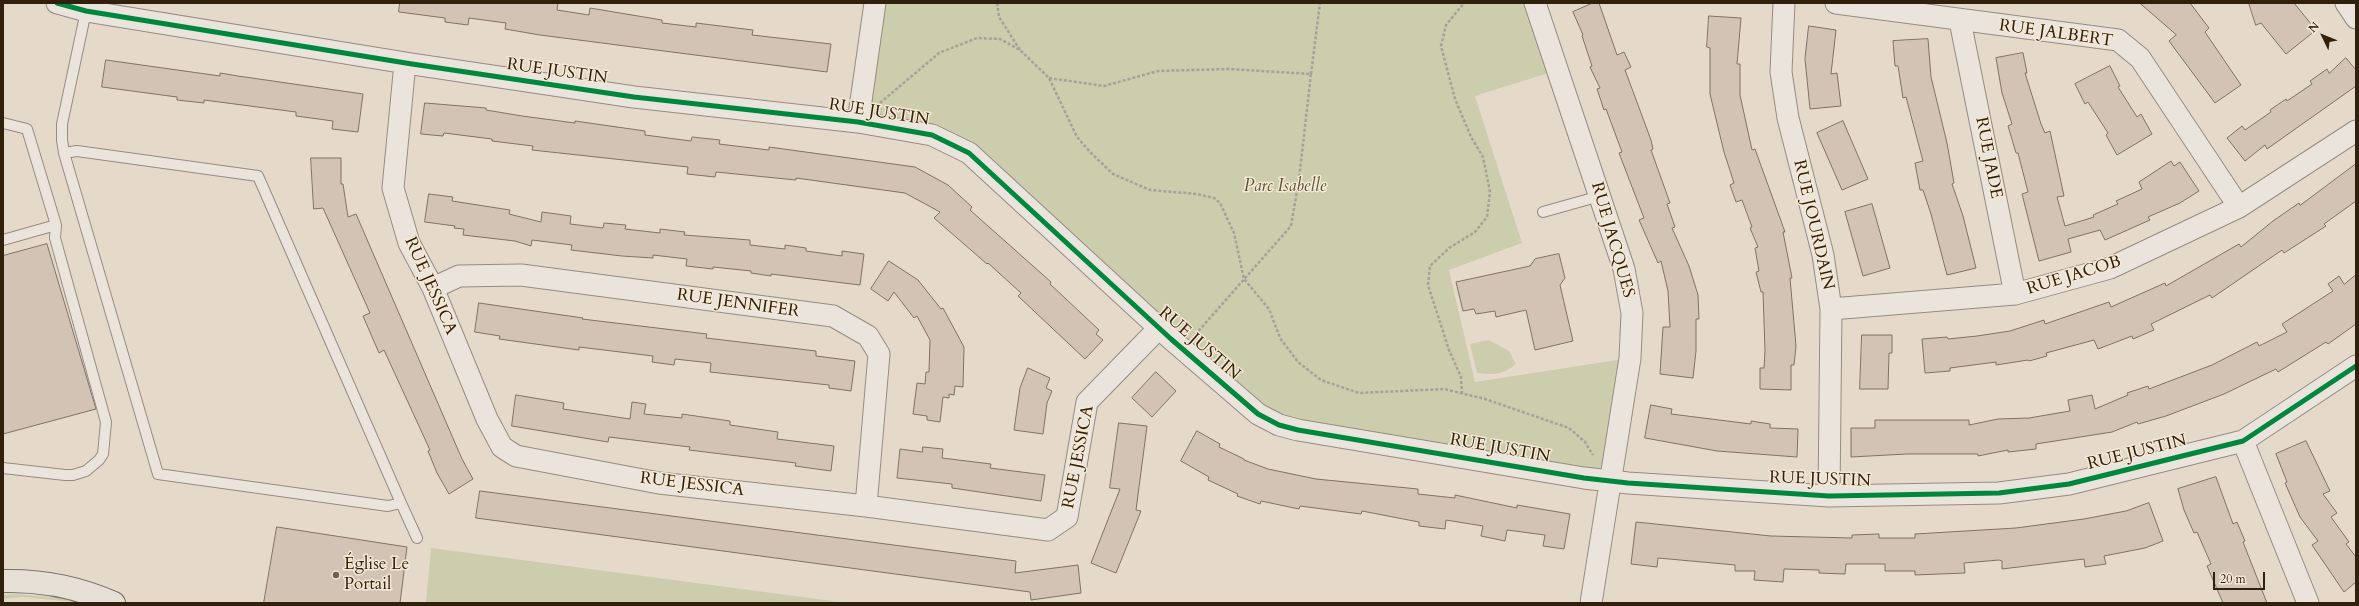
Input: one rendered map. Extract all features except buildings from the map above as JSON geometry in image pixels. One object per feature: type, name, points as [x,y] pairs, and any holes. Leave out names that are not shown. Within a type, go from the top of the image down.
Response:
[{"type":"main road","points":[[3,581],[35,582],[65,586],[114,603]]},
{"type":"street","name":"RUE JUSTIN","points":[[57,3],[86,11],[405,63],[634,97],[858,122],[932,135],[969,153],[1182,349],[1258,414],[1278,425],[1298,430],[1610,481],[1829,496],[1999,493],[2069,484],[2243,441],[2356,366]]},
{"type":"street","points":[[858,122],[875,3]]},
{"type":"street","name":"RUE JACQUES","points":[[1535,3],[1624,269],[1632,313],[1630,358],[1591,603]]},
{"type":"street","name":"RUE JOURDAIN","points":[[1784,3],[1781,72],[1788,118],[1823,256],[1831,309],[1829,496]]},
{"type":"street","name":"RUE JALBERT","points":[[1836,3],[1960,21],[2118,40],[2140,58],[2239,207]]},
{"type":"street","points":[[2346,3],[2356,18]]},
{"type":"street","name":"RUE JADE","points":[[1960,21],[2015,294]]},
{"type":"street","name":"RUE JESSICA","points":[[405,63],[393,188],[409,243],[433,288],[487,418],[502,448],[516,456],[658,483],[866,506],[1048,530],[1067,517],[1087,402],[1159,328]]},
{"type":"street","name":"RUE JACOB","points":[[1831,309],[2015,294],[2110,268],[2239,207],[2356,131]]},
{"type":"street","name":"RUE JENNIFER","points":[[433,288],[459,276],[521,275],[833,316],[868,336],[879,354],[866,506]]},
{"type":"street","points":[[2243,441],[2308,603]]},
{"type":"lane","points":[[86,11],[62,124],[64,153],[158,474],[388,506],[401,503]]},
{"type":"lane","points":[[3,123],[24,128],[29,132],[56,225],[55,238],[105,413],[106,436],[103,454],[86,471],[73,475],[3,468]]},
{"type":"lane","points":[[64,153],[76,151],[258,176],[417,538]]},
{"type":"lane","points":[[1543,212],[1600,196]]},
{"type":"lane","points":[[3,240],[56,225]]},
{"type":"path","points":[[997,3],[999,17],[1020,50],[1049,78],[1077,137],[1113,174],[1150,190],[1196,194],[1214,198],[1220,203],[1234,233],[1244,278],[1269,309],[1280,338],[1298,362],[1321,380],[1359,393],[1444,389],[1569,428],[1585,442],[1593,455]]},
{"type":"path","points":[[1182,349],[1291,226],[1299,179],[1320,3]]},
{"type":"path","points":[[1462,394],[1461,377],[1449,350],[1428,285],[1430,266],[1449,248],[1475,232],[1486,217],[1490,192],[1483,157],[1471,137],[1455,99],[1441,46],[1446,25],[1464,3]]},
{"type":"path","points":[[858,122],[939,53],[977,38],[1000,39],[1020,50]]},
{"type":"path","points":[[1049,78],[1104,86],[1158,71],[1229,70],[1311,74]]},
{"type":"green space","name":"Parc Isabelle","points":[[875,3],[1537,3],[1558,70],[1475,96],[1522,243],[1449,270],[1475,382],[1630,358],[1614,482],[1302,423],[1271,414],[969,153],[858,122]]},
{"type":"green space","points":[[1489,340],[1509,351],[1516,364],[1507,370],[1498,373],[1477,373],[1470,344]]},
{"type":"green space","points":[[431,548],[848,603],[426,603]]},
{"type":"green space","points":[[16,594],[65,598],[85,603],[22,597],[3,599],[3,595]]},
{"type":"cycle path","points":[[57,3],[86,11],[412,64],[634,97],[858,122],[932,135],[969,153],[1171,339],[1258,414],[1279,425],[1298,430],[1584,478],[1628,483],[1829,496],[1999,493],[2069,484],[2243,441],[2356,366]]},
{"type":"place","name":"Église Le Portail","points":[[336,575]]}]
